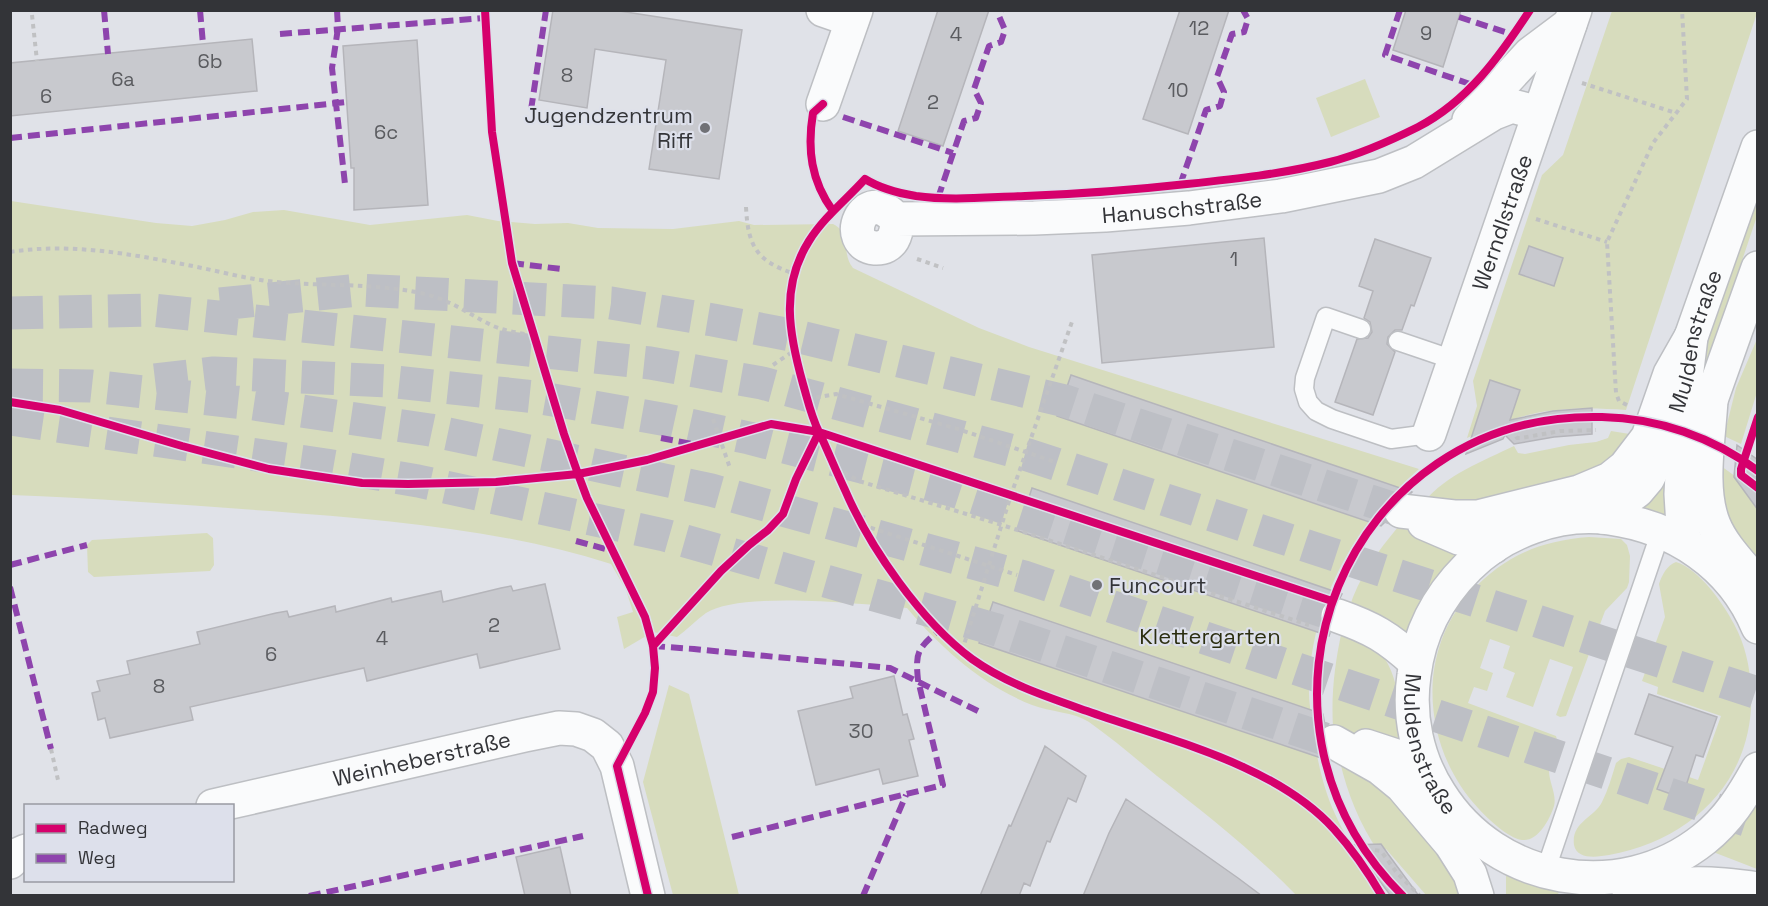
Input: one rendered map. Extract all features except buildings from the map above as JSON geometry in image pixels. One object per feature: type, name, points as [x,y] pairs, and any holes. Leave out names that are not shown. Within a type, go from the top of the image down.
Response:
[{"type":"main road","points":[[823,104],[844,14]]},
{"type":"main road","name":"Werndlstraße","points":[[1429,434],[1572,17]]},
{"type":"main road","name":"Hanuschstraße","points":[[1456,135],[1530,54],[1572,17]]},
{"type":"main road","name":"Hanuschstraße","points":[[896,219],[1105,215],[1189,208],[1281,196],[1379,176],[1414,162],[1494,113],[1512,106],[1539,114]]},
{"type":"main road","name":"Muldenstraße","points":[[1602,517],[1637,491],[1657,462],[1686,378],[1691,337],[1758,147]]},
{"type":"main road","name":"Muldenstraße","points":[[1672,536],[1689,445],[1711,400],[1758,268]]},
{"type":"main road","points":[[1493,547],[1440,532],[1401,511],[1454,517],[1478,517],[1579,492],[1610,479],[1625,467],[1648,437],[1670,374],[1691,337]]},
{"type":"main road","points":[[1711,400],[1706,491],[1709,511],[1714,526],[1723,541],[1758,585]]},
{"type":"main road","name":"Muldenstraße","points":[[1758,627],[1740,595],[1724,574],[1705,557],[1672,536],[1630,521],[1602,517],[1556,520],[1524,531],[1493,547],[1457,578],[1431,617],[1415,662],[1412,688],[1412,714],[1416,740],[1424,765],[1433,784],[1458,819],[1491,847],[1512,860],[1565,882],[1636,873],[1661,865],[1684,853],[1720,825],[1735,808],[1758,769]]},
{"type":"main road","points":[[1325,621],[1379,632],[1415,662]]},
{"type":"main road","name":"Weinheberstraße","points":[[222,804],[559,728],[576,729],[593,735],[607,746],[617,766],[648,896]]},
{"type":"main road","points":[[1424,765],[1369,746],[1335,741],[1380,768],[1402,786],[1451,844],[1470,874],[1478,896]]},
{"type":"main road","points":[[1483,896],[1491,847]]},
{"type":"main road","points":[[10,862],[24,852]]},
{"type":"main road","points":[[1661,865],[1687,860],[1704,861],[1758,883]]},
{"type":"main road","points":[[1629,896],[1666,885],[1689,883],[1758,888]]},
{"type":"lane","points":[[1361,329],[1326,317],[1305,378],[1304,389],[1308,402],[1316,411],[1332,419],[1391,439],[1429,434]]},
{"type":"lane","points":[[1398,341],[1454,360]]},
{"type":"lane","points":[[1565,882],[1672,536]]},
{"type":"path","points":[[1631,408],[1619,401],[1616,393],[1607,242],[1653,143],[1687,99],[1682,10]]},
{"type":"path","points":[[32,15],[37,61]]},
{"type":"path","points":[[1581,83],[1676,113]]},
{"type":"path","points":[[746,207],[749,238],[756,250],[780,269],[795,274]]},
{"type":"path","points":[[1534,218],[1607,242]]},
{"type":"path","points":[[10,252],[85,249],[184,264],[267,281],[410,291],[447,301],[492,325],[535,336]]},
{"type":"path","points":[[954,644],[965,653],[988,567],[1002,525],[1016,496],[1027,451],[1073,319]]},
{"type":"path","points":[[531,325],[537,346]]},
{"type":"path","points":[[773,365],[796,354],[793,340]]},
{"type":"path","points":[[807,398],[836,394],[880,405],[1055,462]]},
{"type":"path","points":[[713,419],[730,468]]},
{"type":"path","points":[[1511,429],[1517,438],[1560,431],[1596,430]]},
{"type":"path","points":[[709,442],[730,436]]},
{"type":"path","points":[[832,459],[840,479]]},
{"type":"path","points":[[836,468],[859,482],[1325,621]]},
{"type":"path","points":[[1001,492],[1016,496]]},
{"type":"path","points":[[858,516],[867,533]]},
{"type":"path","points":[[862,525],[1017,575]]},
{"type":"path","points":[[51,749],[58,780]]},
{"type":"path","points":[[1365,851],[1374,862]]},
{"type":"path","points":[[1365,851],[1381,851],[1397,873],[1420,896]]},
{"type":"green space","points":[[1612,11],[1757,11],[1757,13],[1626,410],[1577,409],[1540,412],[1505,422],[1467,438],[1477,406],[1473,381],[1542,175],[1563,155]]},
{"type":"green space","points":[[1365,79],[1380,117],[1331,137],[1316,98]]},
{"type":"green space","points":[[1757,193],[1757,216],[1672,469],[1668,520],[1638,509],[1664,467]]},
{"type":"green space","name":"Klettergarten","points":[[11,201],[156,223],[192,226],[253,212],[284,210],[370,225],[467,215],[498,221],[535,224],[568,223],[598,228],[673,229],[739,221],[754,225],[833,224],[843,233],[847,256],[853,268],[979,328],[1029,347],[1419,469],[1376,513],[1342,564],[1319,620],[1309,681],[1315,742],[1327,794],[1346,835],[1385,895],[1296,895],[1229,833],[1098,728],[1069,714],[1032,705],[996,687],[934,638],[907,608],[803,601],[746,602],[723,606],[706,613],[677,637],[653,632],[624,649],[617,617],[633,612],[626,590],[611,564],[569,552],[485,534],[399,522],[270,511],[11,495]]},
{"type":"green space","points":[[1757,339],[1757,392],[1741,444],[1724,436],[1736,388]]},
{"type":"green space","points":[[1611,431],[1642,436],[1614,465],[1485,507],[1424,502],[1454,476],[1514,446],[1518,453],[1525,454],[1596,442],[1608,438]]},
{"type":"green space","points":[[1721,466],[1757,492],[1757,568],[1729,532],[1722,497]]},
{"type":"green space","points":[[1398,527],[1470,550],[1409,640],[1349,609],[1369,565]]},
{"type":"green space","points":[[207,533],[213,538],[214,565],[210,571],[94,577],[88,572],[87,545],[92,540]]},
{"type":"green space","points":[[1589,537],[1621,539],[1627,545],[1630,556],[1629,582],[1627,588],[1605,611],[1566,716],[1556,715],[1573,667],[1550,659],[1533,707],[1506,697],[1515,673],[1503,668],[1510,646],[1490,639],[1480,668],[1493,673],[1487,691],[1474,687],[1468,703],[1556,736],[1557,745],[1549,771],[1554,806],[1550,817],[1538,834],[1528,840],[1522,840],[1504,832],[1478,808],[1460,785],[1446,759],[1437,731],[1433,702],[1434,673],[1440,645],[1452,618],[1470,593],[1496,569],[1509,560],[1538,547],[1554,542]]},
{"type":"green space","points":[[1676,562],[1702,579],[1717,597],[1738,632],[1744,648],[1751,689],[1750,721],[1743,750],[1730,777],[1713,800],[1692,819],[1667,835],[1639,847],[1604,856],[1583,855],[1576,850],[1574,845],[1576,831],[1602,802],[1616,763],[1629,757],[1698,780],[1721,716],[1657,694],[1658,687],[1642,681],[1665,617],[1659,584],[1665,571]]},
{"type":"green space","points":[[1342,630],[1375,649],[1389,666],[1397,689],[1410,753],[1333,727],[1334,678]]},
{"type":"green space","points":[[669,685],[689,694],[739,895],[673,895],[643,782]]},
{"type":"green space","points":[[1339,757],[1377,775],[1452,866],[1458,895],[1426,895],[1386,849],[1378,851],[1354,806]]},
{"type":"green space","points":[[1757,804],[1757,869],[1708,850]]},
{"type":"green space","points":[[1506,869],[1564,887],[1557,895],[1506,895]]},
{"type":"tunnel","points":[[220,304],[359,290],[611,303],[713,320],[796,336],[1065,401],[1401,511]]},
{"type":"tunnel","points":[[10,313],[152,310],[650,363],[762,383],[1028,455],[1758,693]]},
{"type":"tunnel","points":[[155,380],[214,373],[387,381],[536,397],[667,420],[749,438],[951,490],[1338,616]]},
{"type":"tunnel","points":[[10,385],[90,386],[254,404],[430,430],[711,490],[1024,577],[1758,824]]},
{"type":"tunnel","points":[[10,419],[326,465],[418,481],[664,535],[994,629],[1334,742]]},
{"type":"marked path","points":[[104,10],[108,54]]},
{"type":"marked path","points":[[200,10],[203,44]]},
{"type":"marked path","points":[[337,10],[338,28],[332,68],[345,184]]},
{"type":"marked path","points":[[531,110],[546,10]]},
{"type":"marked path","points":[[938,198],[964,121],[976,118],[981,103],[974,89],[989,46],[1001,42],[1005,30],[999,16],[1001,10]]},
{"type":"marked path","points":[[1180,185],[1206,110],[1220,106],[1224,92],[1217,77],[1232,34],[1244,32],[1248,19],[1243,10]]},
{"type":"marked path","points":[[1400,10],[1385,55],[1473,85]]},
{"type":"marked path","points":[[1459,17],[1514,35]]},
{"type":"marked path","points":[[280,34],[485,18]]},
{"type":"marked path","points":[[10,138],[347,102]]},
{"type":"marked path","points":[[843,117],[953,153]]},
{"type":"marked path","points":[[512,263],[561,269]]},
{"type":"marked path","points":[[661,438],[692,444]]},
{"type":"marked path","points":[[576,541],[613,551]]},
{"type":"marked path","points":[[10,565],[87,545]]},
{"type":"marked path","points":[[10,587],[51,749]]},
{"type":"marked path","points":[[732,837],[943,785],[917,670],[918,656],[922,647],[939,630]]},
{"type":"marked path","points":[[653,646],[890,668],[982,713]]},
{"type":"marked path","points":[[863,896],[906,795]]},
{"type":"marked path","points":[[309,896],[583,836]]},
{"type":"cycle path","points":[[485,10],[492,132],[512,263],[578,474],[587,498],[645,617],[653,646],[655,668],[653,692],[645,713],[617,766],[648,896]]},
{"type":"cycle path","points":[[653,646],[721,571],[783,514],[796,479],[819,432],[798,365],[791,329],[791,293],[794,276],[800,258],[815,232],[865,179],[890,190],[916,196],[984,198],[1167,186],[1259,176],[1330,162],[1397,137],[1418,127],[1452,104],[1482,76],[1530,10]]},
{"type":"cycle path","points":[[823,104],[813,113],[810,139],[812,164],[820,188],[833,211]]},
{"type":"cycle path","points":[[10,402],[60,410],[269,469],[362,483],[496,482],[578,474],[647,460],[771,424],[819,432],[1332,601]]},
{"type":"cycle path","points":[[1403,896],[1349,823],[1322,744],[1319,663],[1338,586],[1378,518],[1437,464],[1512,428],[1602,417],[1643,421],[1703,439],[1741,459],[1758,471]]},
{"type":"cycle path","points":[[1758,417],[1741,469],[1741,475],[1758,488]]},
{"type":"cycle path","points":[[819,432],[868,536],[883,559],[934,625],[972,659],[999,676],[1028,689],[1219,756],[1282,787],[1310,806],[1334,829],[1360,861],[1382,896]]},
{"type":"place","name":"Jugendzentrum Riff","points":[[705,128]]},
{"type":"place","name":"Funcourt","points":[[1097,585]]}]
